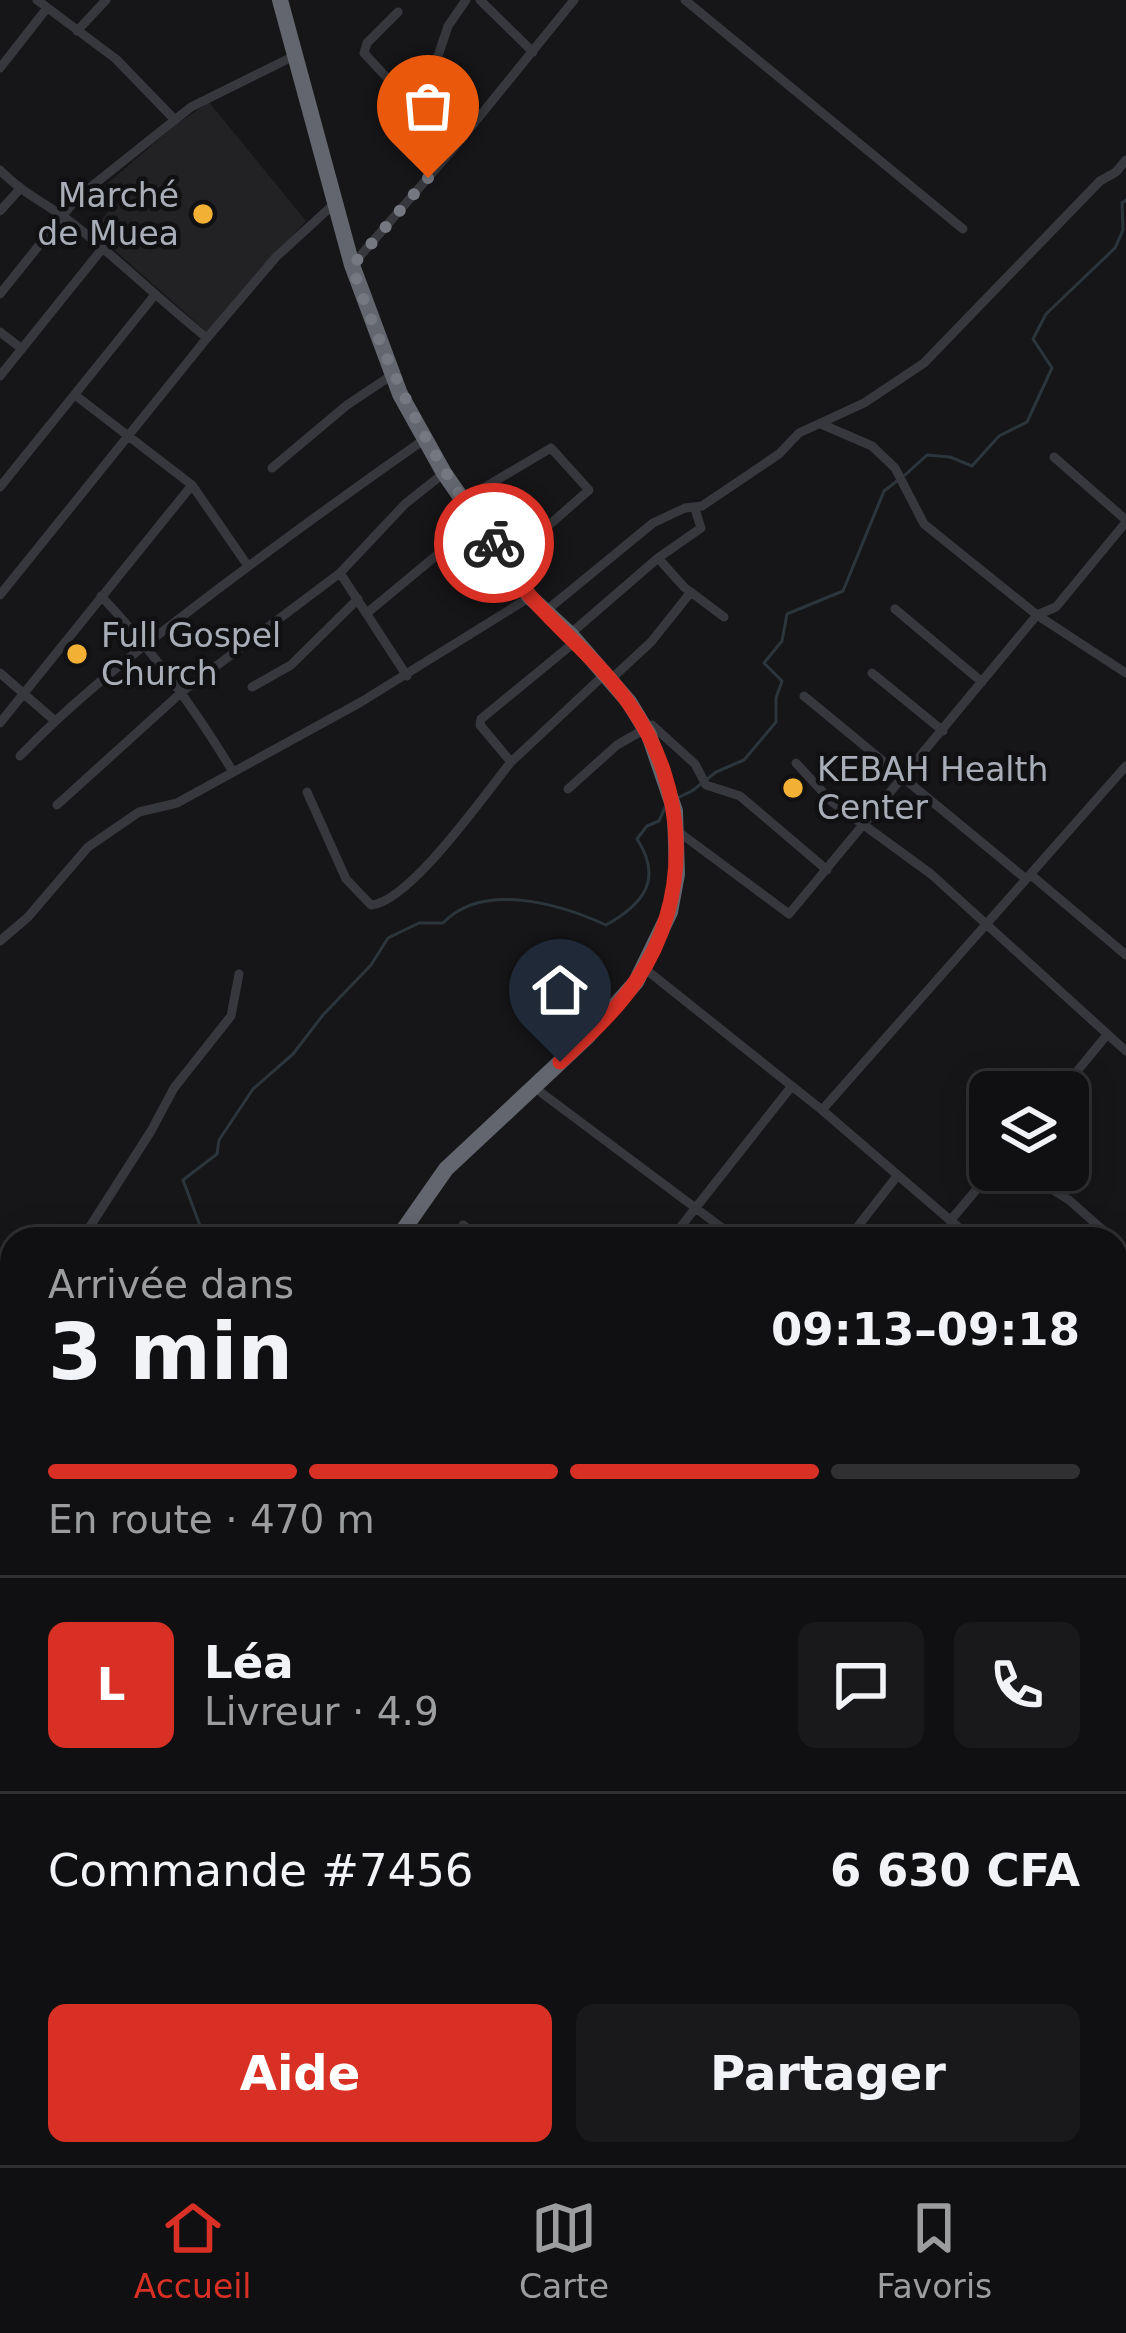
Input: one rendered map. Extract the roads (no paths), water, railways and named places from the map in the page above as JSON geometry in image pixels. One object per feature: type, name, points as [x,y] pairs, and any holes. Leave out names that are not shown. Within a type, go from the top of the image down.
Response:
[{"type":"highway","points":[[280,0],[352,266],[392,375],[444,473],[530,597],[573,637],[644,727],[671,792],[676,830],[677,874],[670,913],[644,968],[594,1030],[446,1169],[405,1227]]},
{"type":"street","points":[[37,0],[116,59],[175,120]]},
{"type":"street","points":[[77,31],[106,0]]},
{"type":"street","points":[[405,97],[438,56],[451,18],[466,0]]},
{"type":"street","points":[[481,0],[533,52]]},
{"type":"street","points":[[352,266],[574,0]]},
{"type":"street","points":[[685,0],[963,229]]},
{"type":"street","points":[[0,68],[46,8]]},
{"type":"street","points":[[398,13],[367,43],[364,53],[453,149]]},
{"type":"street","points":[[0,294],[61,214],[191,107],[294,56]]},
{"type":"street","points":[[547,610],[653,523],[685,508],[695,509],[772,459],[799,433],[864,404],[930,358],[1084,197],[1126,160]]},
{"type":"street","points":[[0,170],[19,190],[61,214],[207,338]]},
{"type":"street","points":[[0,211],[19,190]]},
{"type":"street","points":[[0,595],[207,338],[272,262],[335,203]]},
{"type":"street","points":[[0,376],[102,250]]},
{"type":"street","points":[[0,488],[154,296]]},
{"type":"street","points":[[0,332],[22,349]]},
{"type":"street","points":[[272,469],[347,405],[392,375]]},
{"type":"street","points":[[75,395],[192,484],[248,566]]},
{"type":"street","points":[[820,424],[866,442],[886,458],[904,481],[924,524],[1037,615],[1126,673]]},
{"type":"street","points":[[20,756],[54,720],[147,644],[425,439]]},
{"type":"street","points":[[463,500],[551,448],[590,490],[508,561]]},
{"type":"street","points":[[676,830],[786,914],[1037,615],[1056,607],[1126,521],[1054,457]]},
{"type":"street","points":[[57,805],[183,691],[340,573],[405,504],[444,473]]},
{"type":"street","points":[[0,723],[192,484]]},
{"type":"street","points":[[511,762],[479,722],[658,558],[701,528],[695,509]]},
{"type":"street","points":[[367,613],[478,521]]},
{"type":"street","points":[[658,558],[724,617]]},
{"type":"street","points":[[340,573],[407,676]]},
{"type":"street","points":[[307,792],[346,879],[371,905],[378,906],[429,864],[511,762],[651,642],[691,592]]},
{"type":"street","points":[[101,596],[183,691],[233,772]]},
{"type":"street","points":[[0,941],[95,842],[139,812],[177,802],[233,772],[407,676],[530,597]]},
{"type":"street","points":[[252,687],[291,665],[358,599]]},
{"type":"street","points":[[895,609],[982,682]]},
{"type":"street","points":[[0,673],[54,720]]},
{"type":"street","points":[[872,673],[943,731]]},
{"type":"street","points":[[804,696],[1126,955]]},
{"type":"street","points":[[568,789],[593,764],[652,725],[695,764],[706,785],[740,796],[826,870]]},
{"type":"street","points":[[796,763],[831,801],[932,874],[1126,1052]]},
{"type":"street","points":[[822,1110],[1126,766]]},
{"type":"street","points":[[644,968],[822,1110],[957,1227]]},
{"type":"street","points":[[90,1227],[174,1088],[231,1016],[239,974]]},
{"type":"street","points":[[1077,1071],[1106,1036]]},
{"type":"street","points":[[533,1087],[721,1227]]},
{"type":"street","points":[[680,1227],[791,1087]]},
{"type":"street","points":[[857,1227],[897,1176]]},
{"type":"street","points":[[950,1221],[975,1191]]},
{"type":"street","points":[[1054,1191],[1099,1227]]},
{"type":"waterway","points":[[905,475],[927,455],[972,466],[999,436],[1027,422],[1052,368],[1033,339],[1046,314],[1115,248],[1123,230],[1122,203],[1126,200]]},
{"type":"waterway","points":[[675,799],[744,760],[776,722],[782,681],[764,663],[782,641],[787,614],[843,591],[884,491],[897,481]]},
{"type":"waterway","points":[[201,1227],[183,1180],[217,1154],[219,1140],[253,1089],[293,1054],[371,965],[388,938],[419,923],[443,923],[460,910],[500,900],[545,904],[606,925],[630,909],[645,890],[649,867],[637,839],[647,826],[659,821],[667,803]]},
{"type":"place","name":"Marché de Muea","points":[[203,214]]},
{"type":"place","name":"Full Gospel Church","points":[[77,654]]},
{"type":"place","name":"KEBAH Health Center","points":[[793,788]]}]
